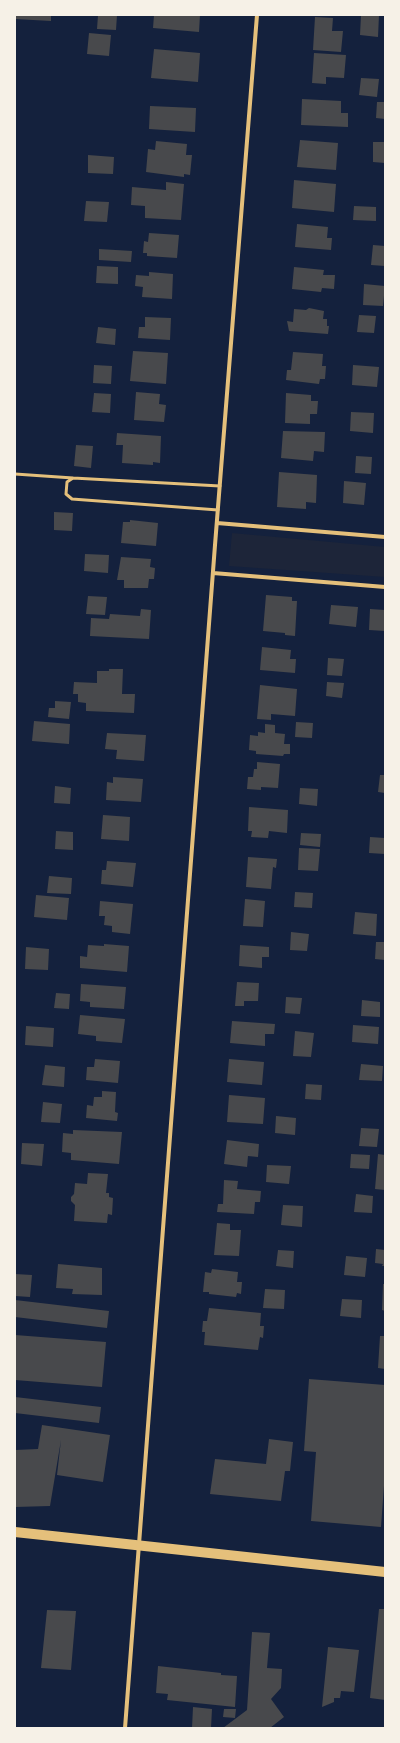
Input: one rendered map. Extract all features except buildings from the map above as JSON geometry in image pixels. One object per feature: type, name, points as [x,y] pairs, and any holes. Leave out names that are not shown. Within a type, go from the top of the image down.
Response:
[{"type":"main road","points":[[15,1532],[385,1572]]},
{"type":"street","points":[[125,1728],[257,15]]},
{"type":"street","points":[[217,523],[385,537]]},
{"type":"street","points":[[213,573],[385,587]]},
{"type":"lane","points":[[15,474],[220,486]]},
{"type":"lane","points":[[73,478],[67,482],[66,494],[72,499],[218,510]]},
{"type":"shaded area","points":[[232,533],[385,547],[385,577],[229,566]]}]
